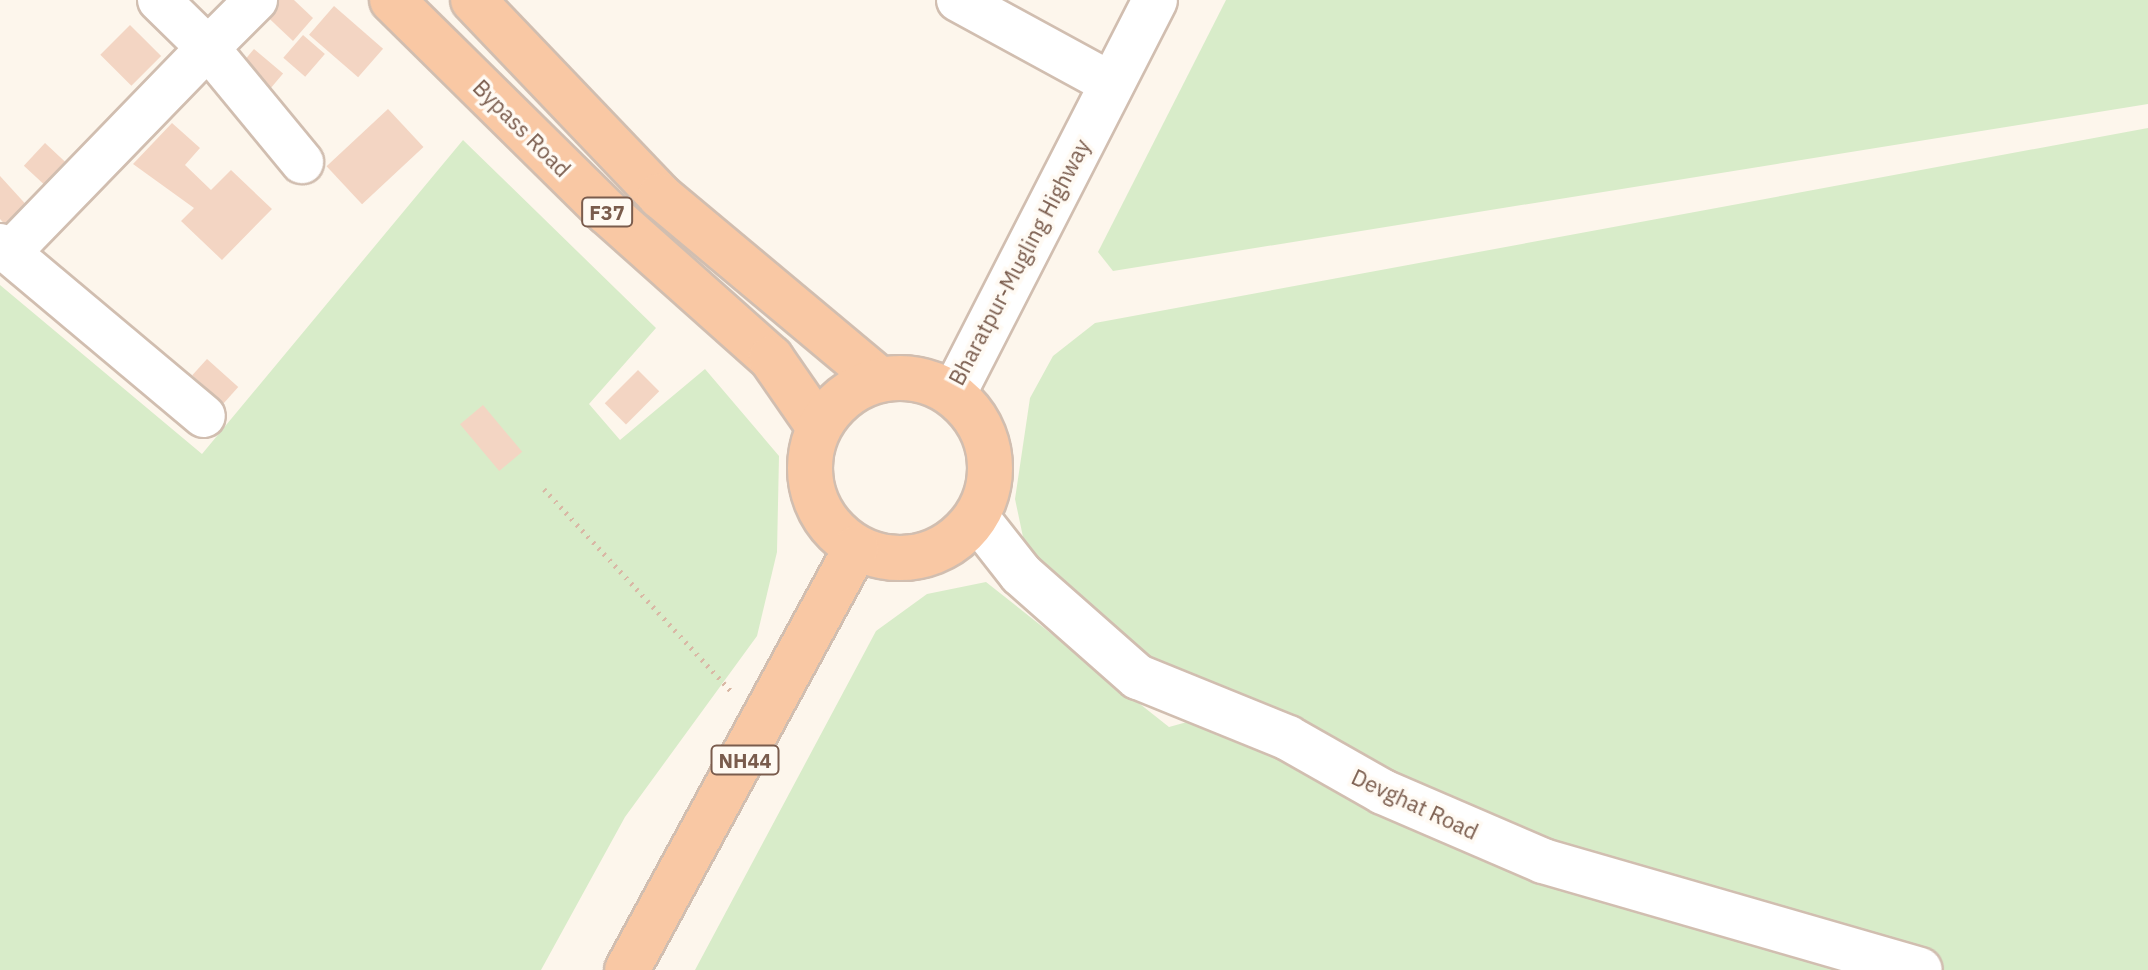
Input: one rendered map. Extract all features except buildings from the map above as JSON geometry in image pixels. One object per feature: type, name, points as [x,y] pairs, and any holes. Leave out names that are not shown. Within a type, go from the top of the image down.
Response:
[{"type":"highway","name":"Bypass Road","points":[[392,0],[607,212],[771,358],[818,426]]},
{"type":"highway","name":"F37","points":[[473,0],[660,196],[879,379]]},
{"type":"highway","name":"Bharatpur-Mugling Highway","points":[[856,548],[822,516],[809,472],[818,426],[843,396],[879,379],[918,378],[954,393]]},
{"type":"highway","points":[[856,548],[889,558],[922,556],[953,542],[977,518],[992,474],[983,429],[954,393]]},
{"type":"highway","name":"NH44","points":[[627,970],[764,726],[856,548]]},
{"type":"street","points":[[159,0],[208,48],[302,162]]},
{"type":"street","points":[[204,416],[4,249],[256,0]]},
{"type":"street","points":[[958,0],[1112,84]]},
{"type":"street","name":"Bharatpur-Mugling Highway","points":[[954,393],[1155,0]]},
{"type":"street","name":"Devghat Road","points":[[977,518],[1021,574],[1138,677],[1288,738],[1383,792],[1543,861],[1920,970]]},
{"type":"path","points":[[544,489],[764,726]]},
{"type":"green space","points":[[1226,0],[2148,0],[2148,104],[1113,271],[1098,252]]},
{"type":"green space","points":[[2148,128],[2148,970],[695,970],[876,631],[927,594],[986,582],[1169,727],[1245,706],[1126,643],[1026,551],[1015,499],[1030,398],[1053,356],[1095,323]]},
{"type":"green space","points":[[463,140],[656,328],[589,404],[620,440],[705,369],[779,456],[777,552],[757,636],[625,817],[541,970],[0,970],[0,285],[202,454]]}]
